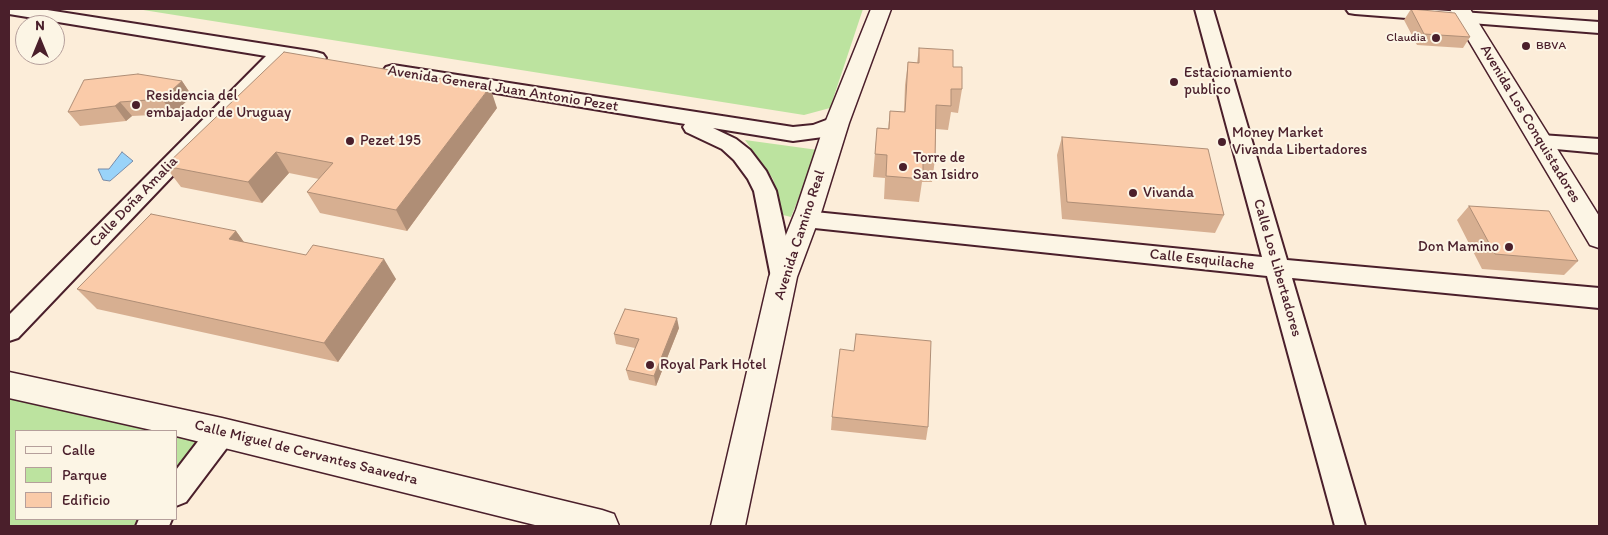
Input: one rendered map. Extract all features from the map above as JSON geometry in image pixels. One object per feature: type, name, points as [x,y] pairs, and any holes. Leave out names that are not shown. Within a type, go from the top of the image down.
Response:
[{"type":"main road","name":"Avenida Camino Real","points":[[728,526],[783,277],[805,219],[837,122],[881,9]]},
{"type":"main road","name":"Avenida Los Conquistadores","points":[[1463,13],[1599,238]]},
{"type":"main road","name":"Calle Miguel de Cervantes Saavedra","points":[[9,385],[222,432],[602,526]]},
{"type":"street","points":[[9,9],[339,62]]},
{"type":"street","name":"Calle Los Libertadores","points":[[1204,9],[1350,526]]},
{"type":"street","points":[[1355,9],[1463,13],[1599,28]]},
{"type":"street","name":"Calle Doña Amalia","points":[[9,331],[280,52]]},
{"type":"street","name":"Avenida General Juan Antonio Pezet","points":[[378,68],[794,134],[816,132],[837,122]]},
{"type":"street","name":"Avenida General Juan Antonio Pezet","points":[[671,116],[729,144],[751,165],[765,191],[783,277]]},
{"type":"street","points":[[1541,142],[1599,146]]},
{"type":"street","name":"Calle Esquilache","points":[[805,219],[1278,268],[1599,298]]},
{"type":"street","points":[[178,490],[222,432]]},
{"type":"green space","points":[[137,9],[863,9],[830,108],[804,115]]},
{"type":"green space","points":[[745,140],[818,150],[791,217],[783,215],[773,179]]},
{"type":"green space","points":[[9,396],[156,430],[15,430],[15,520],[142,520],[137,526],[9,526]]},
{"type":"green space","points":[[178,435],[201,441],[178,471]]},
{"type":"water","points":[[122,152],[133,161],[110,181],[103,180],[98,169],[109,169]]},
{"type":"building","points":[[1411,9],[1455,13],[1470,37],[1424,34]]},
{"type":"building","points":[[919,48],[953,50],[953,67],[962,67],[962,89],[951,89],[951,106],[936,105],[935,159],[923,158],[923,179],[886,176],[887,155],[875,154],[877,128],[889,129],[890,111],[905,112],[908,62],[919,63]]},
{"type":"building","name":"Pezet 195","points":[[284,52],[490,87],[396,210],[307,192],[333,163],[276,152],[248,182],[165,166]]},
{"type":"building","points":[[138,74],[182,81],[162,99],[120,102],[115,106],[68,112],[84,80]]},
{"type":"building","name":"Vivanda","points":[[1062,137],[1208,149],[1224,215],[1067,202]]},
{"type":"building","points":[[1469,206],[1549,211],[1578,261],[1495,254]]},
{"type":"building","points":[[151,214],[236,231],[229,239],[306,255],[313,245],[384,259],[324,343],[77,289]]},
{"type":"building","name":"Royal Park Hotel","points":[[625,309],[677,318],[654,376],[626,370],[639,339],[614,334]]},
{"type":"building","points":[[856,334],[931,341],[928,427],[832,417],[840,349],[854,351]]},
{"type":"place","name":"Claudia","points":[[1436,38]]},
{"type":"place","name":"BBVA","points":[[1526,46]]},
{"type":"place","name":"Estacionamiento publico","points":[[1174,82]]},
{"type":"place","name":"Residencia del embajador de Uruguay","points":[[136,105]]},
{"type":"place","name":"Pezet 195","points":[[350,141]]},
{"type":"place","name":"Money Market Vivanda Libertadores","points":[[1222,142]]},
{"type":"place","name":"Torre de San Isidro","points":[[903,167]]},
{"type":"place","name":"Vivanda","points":[[1133,193]]},
{"type":"place","name":"Don Mamino","points":[[1509,247]]},
{"type":"place","name":"Royal Park Hotel","points":[[650,365]]}]
